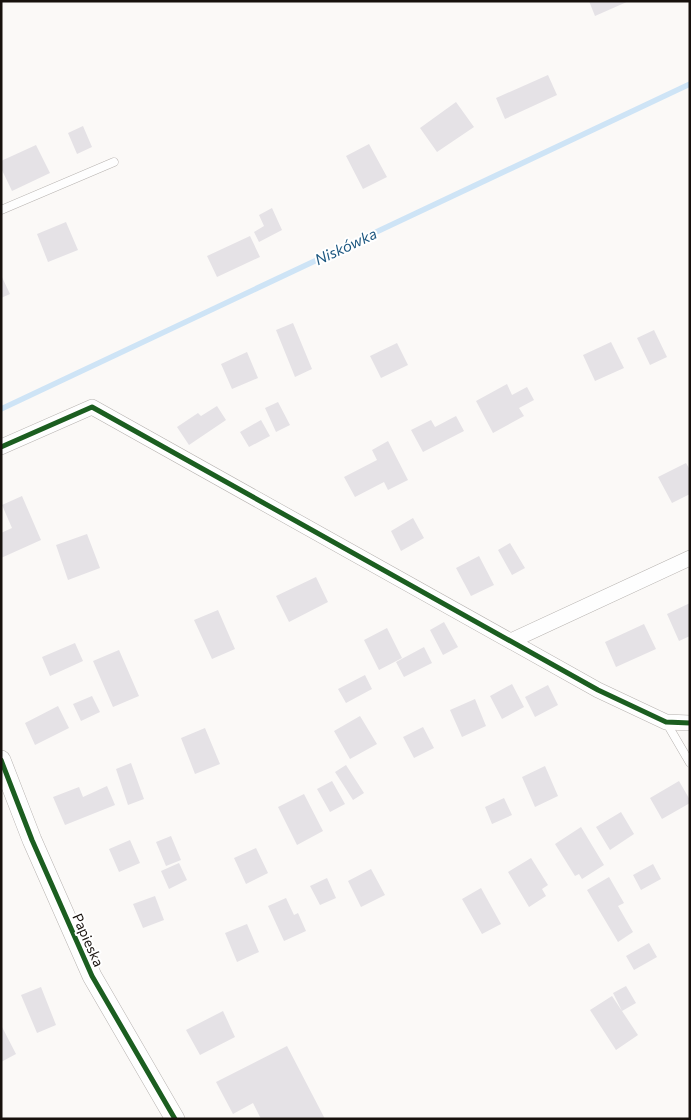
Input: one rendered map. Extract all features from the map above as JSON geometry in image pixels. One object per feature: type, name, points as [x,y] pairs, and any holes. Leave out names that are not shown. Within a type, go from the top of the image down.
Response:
[{"type":"street","points":[[1,447],[92,407],[598,690],[666,722],[690,723]]},
{"type":"street","points":[[511,641],[690,558]]},
{"type":"street","name":"Papieska","points":[[1,760],[32,840],[92,976],[175,1119]]},
{"type":"lane","points":[[1,210],[114,162]]},
{"type":"lane","points":[[666,722],[690,763]]},
{"type":"building","points":[[589,1],[629,1],[595,16]]},
{"type":"building","points":[[548,75],[557,95],[505,119],[496,98]]},
{"type":"building","points":[[456,102],[474,127],[437,152],[420,128]]},
{"type":"building","points":[[83,126],[92,147],[77,154],[68,133]]},
{"type":"building","points":[[369,144],[387,177],[363,189],[346,156]]},
{"type":"building","points":[[36,145],[50,173],[12,191],[1,168],[1,161]]},
{"type":"building","points":[[272,208],[282,230],[259,242],[254,232],[264,226],[259,215]]},
{"type":"building","points":[[66,222],[78,250],[48,262],[37,234]]},
{"type":"building","points":[[250,236],[260,257],[217,277],[207,256]]},
{"type":"building","points":[[1,275],[10,294],[1,298]]},
{"type":"building","points":[[293,323],[312,369],[295,377],[276,330]]},
{"type":"building","points":[[654,330],[667,357],[650,365],[637,338]]},
{"type":"building","points":[[611,342],[624,368],[595,381],[583,355]]},
{"type":"building","points":[[397,343],[408,365],[381,378],[370,356]]},
{"type":"building","points":[[247,352],[258,378],[232,389],[221,364]]},
{"type":"building","points":[[507,384],[512,395],[527,387],[534,400],[519,408],[524,416],[493,433],[476,401]]},
{"type":"building","points":[[278,402],[290,425],[276,432],[265,408]]},
{"type":"building","points":[[217,406],[226,420],[189,445],[177,427],[198,413],[201,416]]},
{"type":"building","points":[[456,416],[464,431],[423,452],[411,430],[431,420],[435,427]]},
{"type":"building","points":[[261,420],[270,436],[249,447],[240,432]]},
{"type":"building","points":[[388,441],[408,480],[388,490],[384,482],[355,497],[344,477],[377,460],[372,450]]},
{"type":"building","points":[[686,463],[690,470],[690,494],[672,503],[658,477]]},
{"type":"building","points":[[22,496],[41,540],[1,558],[1,533],[12,528],[2,505]]},
{"type":"building","points":[[413,518],[424,538],[401,551],[391,531]]},
{"type":"building","points":[[87,534],[100,568],[68,580],[56,545]]},
{"type":"building","points":[[510,543],[525,568],[512,575],[498,550]]},
{"type":"building","points":[[479,556],[494,585],[471,596],[456,568]]},
{"type":"building","points":[[316,577],[328,602],[289,622],[276,596]]},
{"type":"building","points":[[690,603],[690,636],[679,641],[667,614]]},
{"type":"building","points":[[218,610],[235,649],[212,659],[194,620]]},
{"type":"building","points":[[444,622],[458,647],[443,655],[430,630]]},
{"type":"building","points":[[644,624],[656,649],[616,667],[605,642]]},
{"type":"building","points":[[387,628],[402,658],[379,670],[364,640]]},
{"type":"building","points":[[75,643],[83,661],[50,676],[42,657]]},
{"type":"building","points":[[424,647],[432,663],[404,677],[396,662]]},
{"type":"building","points":[[119,650],[139,696],[113,707],[93,661]]},
{"type":"building","points":[[365,675],[372,689],[346,703],[338,689]]},
{"type":"building","points":[[512,684],[524,707],[502,719],[490,696]]},
{"type":"building","points":[[548,685],[558,705],[535,717],[525,697]]},
{"type":"building","points":[[92,696],[100,712],[81,721],[73,704]]},
{"type":"building","points":[[475,699],[486,726],[462,737],[450,710]]},
{"type":"building","points":[[58,706],[69,728],[35,745],[25,723]]},
{"type":"building","points":[[360,716],[377,744],[350,759],[334,731]]},
{"type":"building","points":[[423,727],[434,748],[414,758],[403,737]]},
{"type":"building","points":[[205,728],[220,764],[195,774],[181,738]]},
{"type":"building","points":[[131,763],[144,799],[128,805],[116,769]]},
{"type":"building","points":[[346,765],[364,793],[353,800],[335,772]]},
{"type":"building","points":[[545,766],[558,796],[535,807],[522,777]]},
{"type":"building","points":[[332,781],[345,804],[330,812],[317,789]]},
{"type":"building","points":[[679,781],[690,803],[662,819],[650,798]]},
{"type":"building","points":[[107,786],[115,805],[65,825],[53,797],[79,787],[83,797]]},
{"type":"building","points":[[304,794],[323,831],[297,845],[278,807]]},
{"type":"building","points":[[504,798],[512,815],[492,824],[485,807]]},
{"type":"building","points":[[621,812],[634,834],[610,850],[596,827]]},
{"type":"building","points":[[581,827],[604,865],[582,879],[579,874],[575,876],[555,844]]},
{"type":"building","points":[[171,836],[181,860],[166,866],[156,842]]},
{"type":"building","points":[[130,840],[140,863],[119,872],[109,849]]},
{"type":"building","points":[[256,848],[268,873],[246,884],[234,858]]},
{"type":"building","points":[[531,858],[548,885],[542,889],[546,896],[529,907],[508,872]]},
{"type":"building","points":[[179,863],[187,880],[169,889],[161,871]]},
{"type":"building","points":[[653,864],[661,879],[641,890],[633,875]]},
{"type":"building","points":[[371,869],[385,895],[361,907],[348,881]]},
{"type":"building","points":[[609,877],[624,903],[618,906],[633,932],[618,942],[587,890]]},
{"type":"building","points":[[327,878],[336,898],[320,905],[310,886]]},
{"type":"building","points":[[481,888],[501,924],[482,934],[462,899]]},
{"type":"building","points":[[155,896],[164,920],[143,928],[133,904]]},
{"type":"building","points":[[286,898],[294,915],[298,913],[306,931],[284,941],[268,906]]},
{"type":"building","points":[[247,924],[259,952],[237,962],[225,933]]},
{"type":"building","points":[[649,943],[657,957],[634,970],[626,956]]},
{"type":"building","points":[[626,986],[636,1003],[622,1011],[613,993]]},
{"type":"building","points":[[41,987],[56,1025],[37,1033],[21,995]]},
{"type":"building","points":[[612,996],[638,1035],[616,1050],[590,1010]]},
{"type":"building","points":[[223,1011],[235,1037],[200,1055],[186,1030]]},
{"type":"building","points":[[1,1025],[16,1054],[1,1062]]},
{"type":"building","points":[[287,1046],[325,1119],[261,1119],[253,1103],[233,1114],[216,1082]]},
{"type":"waterway","name":"Niskówka","points":[[1,409],[690,84]]},
{"type":"cycle path","points":[[1,447],[92,407],[598,690],[666,722],[690,723]]},
{"type":"cycle path","points":[[1,760],[32,840],[92,976],[175,1119]]}]
